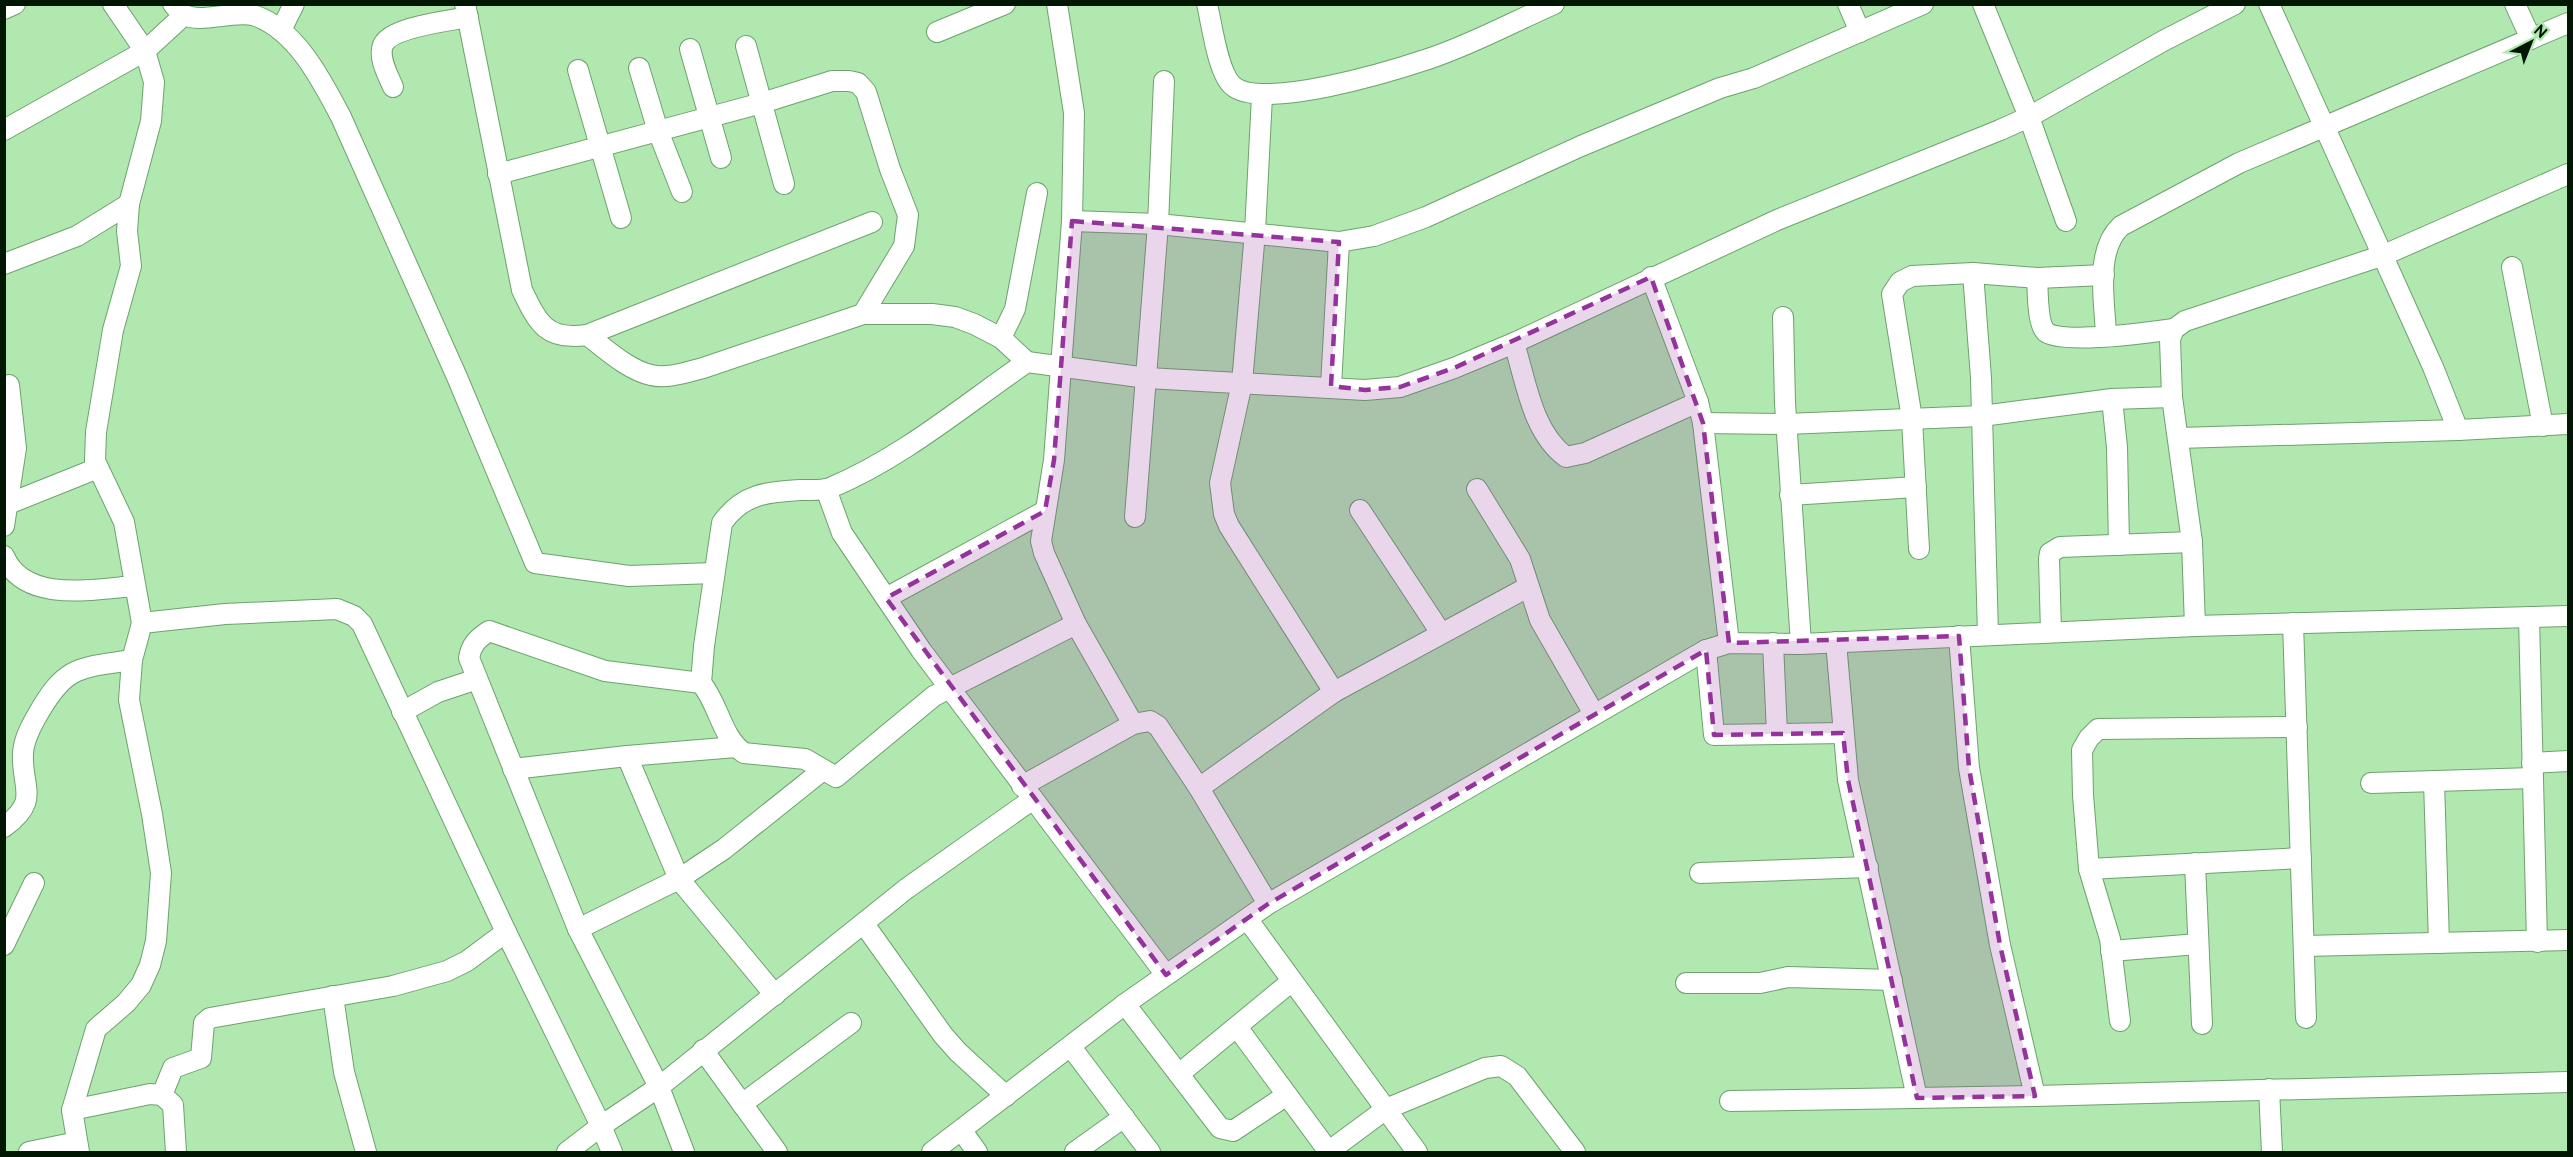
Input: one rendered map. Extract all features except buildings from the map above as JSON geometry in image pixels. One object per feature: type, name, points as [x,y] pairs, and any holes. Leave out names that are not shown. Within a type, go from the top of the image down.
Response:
[{"type":"street","points":[[4,9],[15,4]]},
{"type":"street","points":[[30,1152],[78,1147],[72,1110],[96,1029],[126,1003],[141,985],[150,965],[156,941],[161,873],[152,814],[129,700],[132,660],[142,623],[124,522],[115,498],[95,461],[96,432],[113,330],[131,266],[127,231],[129,204],[141,168],[151,121],[154,82],[145,51],[113,4]]},
{"type":"street","points":[[280,30],[294,4]]},
{"type":"street","points":[[937,32],[1005,4]]},
{"type":"street","points":[[1057,4],[1074,114],[1072,221],[1054,460],[1041,541],[1044,553],[1076,624],[1133,724]]},
{"type":"street","points":[[1207,4],[1224,75],[1232,86],[1241,92],[1262,96],[1336,87],[1429,59],[1554,4]]},
{"type":"street","points":[[1848,4],[1860,32]]},
{"type":"street","points":[[1072,221],[1158,224],[1339,242],[1374,236],[1426,217],[1581,146],[1720,88],[1754,78],[1923,4]]},
{"type":"street","points":[[1983,4],[2029,117],[2066,220]]},
{"type":"street","points":[[587,335],[626,363],[652,375],[675,374],[703,368],[863,314],[932,314],[955,317],[974,324],[1000,338],[1027,362],[1060,368],[1147,378],[1331,386],[1365,390],[1400,387],[1514,343],[1651,278],[1823,201],[2029,117],[2163,41],[2235,4]]},
{"type":"street","points":[[2269,4],[2384,255],[2458,430]]},
{"type":"street","points":[[2515,4],[2531,39]]},
{"type":"street","points":[[4,130],[145,51],[178,10],[202,18],[226,14],[255,15],[280,30],[300,51],[322,82],[341,117],[457,377],[535,563],[629,576],[714,573]]},
{"type":"street","points":[[393,87],[382,58],[383,46],[390,37],[466,11],[522,290],[534,315],[549,331],[568,338],[587,335],[872,222]]},
{"type":"street","points":[[2106,336],[2104,274],[2107,245],[2112,235],[2121,226],[2239,163],[2568,23]]},
{"type":"street","points":[[746,45],[784,184]]},
{"type":"street","points":[[690,49],[721,159]]},
{"type":"street","points":[[639,68],[658,131],[682,192]]},
{"type":"street","points":[[578,70],[621,218]]},
{"type":"street","points":[[498,174],[762,103],[832,81],[849,81],[858,84],[866,92],[890,169],[908,214],[903,246],[863,314]]},
{"type":"street","points":[[1135,517],[1158,224],[1164,81]]},
{"type":"street","points":[[1262,96],[1255,232],[1242,383],[1220,483],[1224,514],[1229,526],[1335,692]]},
{"type":"street","points":[[2037,278],[2041,324],[2046,333],[2056,338],[2106,336],[2174,329],[2185,321],[2384,255],[2568,174]]},
{"type":"street","points":[[1000,338],[1015,309],[1037,193]]},
{"type":"street","points":[[4,264],[77,236],[129,204]]},
{"type":"street","points":[[1331,386],[1339,242]]},
{"type":"street","points":[[2512,267],[2543,426]]},
{"type":"street","points":[[1919,549],[1912,419],[1892,294],[1900,282],[1912,276],[1973,273],[2037,278],[2104,274]]},
{"type":"street","points":[[1973,273],[1982,416],[1988,635]]},
{"type":"street","points":[[1651,278],[1698,402],[1703,423],[1729,643]]},
{"type":"street","points":[[1783,317],[1790,495],[1802,644]]},
{"type":"street","points":[[2174,329],[2170,339],[2172,396],[2192,542],[2195,626]]},
{"type":"street","points":[[1514,343],[1541,430],[1554,448],[1566,457],[1585,453],[1698,402]]},
{"type":"street","points":[[1027,362],[867,471],[826,489],[770,492],[744,500],[730,512],[722,523],[704,646],[701,683],[712,698],[725,729],[736,747],[744,753],[805,759],[836,777],[934,696],[1076,624]]},
{"type":"street","points":[[4,526],[16,448],[9,385]]},
{"type":"street","points":[[1703,423],[1786,424],[1982,416],[2112,399],[2172,396]]},
{"type":"street","points":[[2112,399],[2117,447],[2119,545]]},
{"type":"street","points":[[2178,438],[2458,430],[2568,424]]},
{"type":"street","points":[[8,504],[98,468]]},
{"type":"street","points":[[1790,495],[1916,487]]},
{"type":"street","points":[[826,489],[842,533],[886,598],[950,688],[1166,975]]},
{"type":"street","points":[[1477,489],[1520,559],[1540,620],[1594,714]]},
{"type":"street","points":[[1360,510],[1441,633]]},
{"type":"street","points":[[886,598],[1045,511]]},
{"type":"street","points":[[2051,632],[2050,553],[2060,547],[2192,542]]},
{"type":"street","points":[[4,556],[10,568],[16,573],[44,587],[67,590],[135,586]]},
{"type":"street","points":[[1199,788],[1335,692],[1528,587]]},
{"type":"street","points":[[142,623],[225,614],[337,609],[354,616],[362,624],[612,1152]]},
{"type":"street","points":[[932,1152],[1125,1004],[1268,904],[1706,650],[1729,643],[1802,644],[2195,626],[2568,616]]},
{"type":"street","points":[[2529,617],[2537,942]]},
{"type":"street","points":[[2293,623],[2306,1018]]},
{"type":"street","points":[[684,1152],[658,1087],[578,929],[469,658],[471,648],[479,637],[489,631],[605,672],[701,683]]},
{"type":"street","points":[[1959,636],[1971,779],[2000,945],[2035,1096]]},
{"type":"street","points":[[1836,642],[1848,780],[1917,1098]]},
{"type":"street","points":[[1773,643],[1777,734]]},
{"type":"street","points":[[1706,650],[1714,735],[1843,733]]},
{"type":"street","points":[[4,827],[19,814],[28,796],[23,753],[28,731],[51,691],[66,676],[80,668],[132,660]]},
{"type":"street","points":[[402,712],[438,692],[477,679]]},
{"type":"street","points":[[567,1152],[658,1087],[1028,793],[1133,724],[1150,721],[1158,726],[1199,788],[1268,904]]},
{"type":"street","points":[[2121,1021],[2111,951],[2090,869],[2083,795],[2082,750],[2089,738],[2098,729],[2297,726]]},
{"type":"street","points":[[513,769],[736,747]]},
{"type":"street","points":[[627,756],[679,879],[775,995]]},
{"type":"street","points":[[2371,783],[2434,781],[2533,770],[2568,760]]},
{"type":"street","points":[[578,929],[679,879],[724,849],[823,770]]},
{"type":"street","points":[[2434,781],[2439,943]]},
{"type":"street","points":[[2090,869],[2301,858]]},
{"type":"street","points":[[2195,863],[2202,1024]]},
{"type":"street","points":[[1700,873],[1868,867]]},
{"type":"street","points":[[4,945],[34,883]]},
{"type":"street","points":[[1248,920],[1418,1152]]},
{"type":"street","points":[[864,924],[943,1035],[1006,1096]]},
{"type":"street","points":[[162,1095],[174,1068],[201,1058],[204,1023],[210,1018],[393,986],[447,971],[467,961],[506,932]]},
{"type":"street","points":[[2304,946],[2568,940]]},
{"type":"street","points":[[2111,951],[2198,944]]},
{"type":"street","points":[[1686,983],[1760,982],[1788,976],[1892,980]]},
{"type":"street","points":[[1179,1074],[1292,981]]},
{"type":"street","points":[[333,996],[344,1072],[366,1152]]},
{"type":"street","points":[[1125,1004],[1220,1128],[1233,1131],[1287,1095]]},
{"type":"street","points":[[742,1104],[851,1023]]},
{"type":"street","points":[[1237,1027],[1329,1152],[1386,1109],[1485,1068],[1502,1066],[1517,1076],[1575,1152]]},
{"type":"street","points":[[1071,1047],[1150,1152]]},
{"type":"street","points":[[703,1050],[777,1152]]},
{"type":"street","points":[[1730,1101],[2035,1096],[2568,1082]]},
{"type":"street","points":[[2269,1089],[2272,1152]]},
{"type":"street","points":[[72,1110],[150,1094],[162,1095],[173,1105],[176,1152]]},
{"type":"street","points":[[1075,1152],[1124,1118]]},
{"type":"street","points":[[962,1131],[977,1152]]},
{"type":"highlighted area","points":[[1072,221],[1339,242],[1331,386],[1365,390],[1400,387],[1454,368],[1651,277],[1703,423],[1729,643],[1959,636],[1969,768],[2000,945],[2035,1096],[1917,1098],[1848,780],[1843,733],[1714,735],[1706,650],[1268,904],[1166,975],[886,598],[1045,511],[1054,460]]}]
